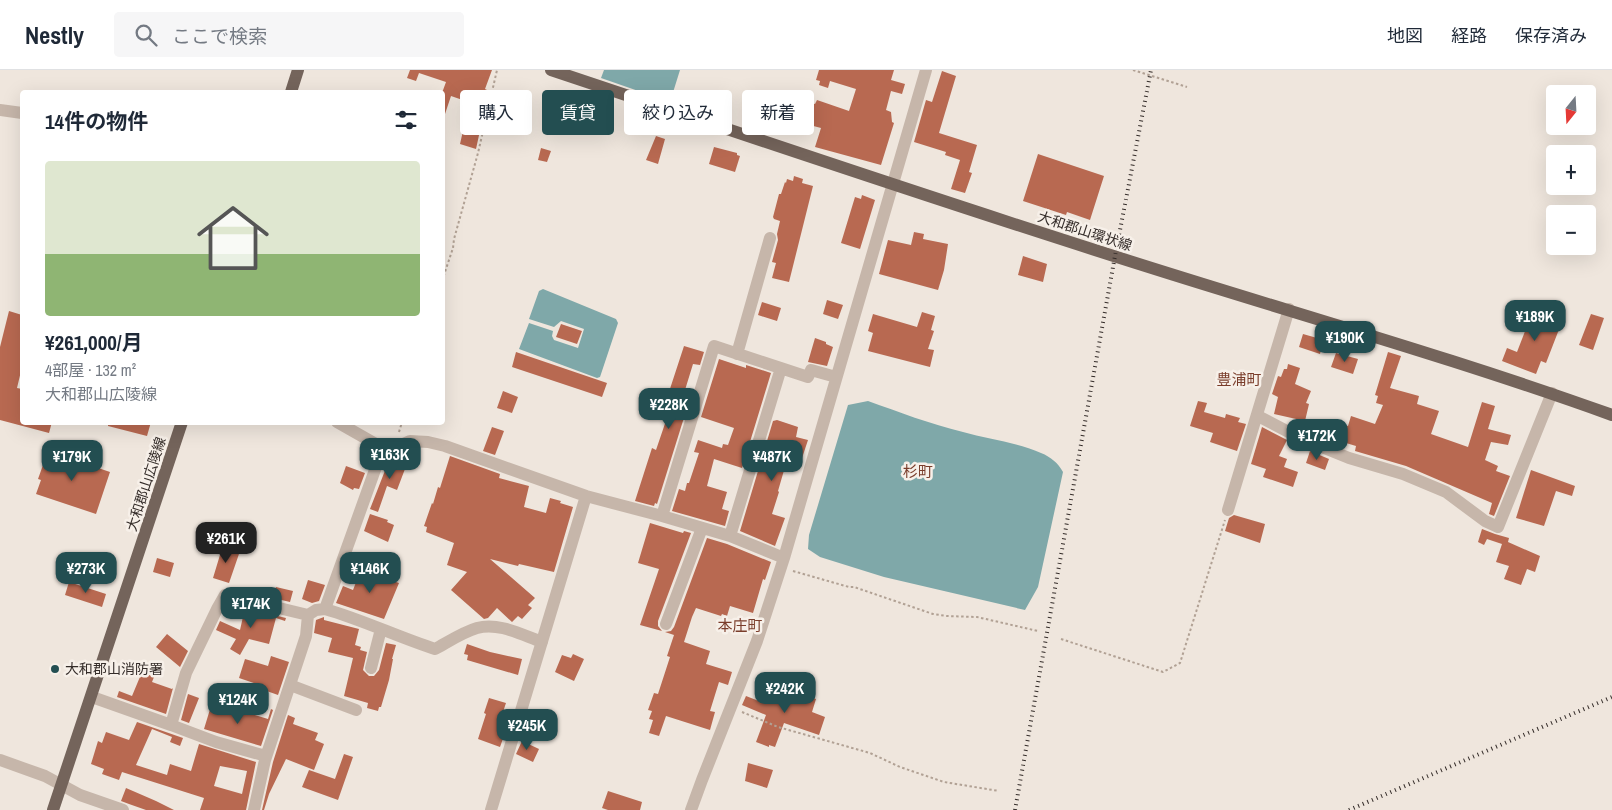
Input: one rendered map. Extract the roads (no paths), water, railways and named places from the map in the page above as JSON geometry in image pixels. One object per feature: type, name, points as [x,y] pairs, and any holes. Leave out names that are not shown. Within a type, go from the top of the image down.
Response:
[{"type":"main road","points":[[292,90],[298,70]]},
{"type":"main road","name":"大和郡山環状線","points":[[551,70],[892,184],[1166,272],[1441,356],[1612,415]]},
{"type":"main road","name":"大和郡山広陵線","points":[[53,810],[181,425]]},
{"type":"street","points":[[692,810],[757,641],[782,563],[926,70]]},
{"type":"street","points":[[0,110],[20,113]]},
{"type":"street","points":[[737,354],[770,238]]},
{"type":"street","points":[[1228,510],[1289,309]]},
{"type":"street","points":[[662,516],[714,346],[808,377],[811,370],[836,377]]},
{"type":"street","points":[[730,536],[781,368]]},
{"type":"street","points":[[1258,416],[1302,439],[1349,458],[1403,474],[1446,492],[1485,521],[1498,527],[1552,394]]},
{"type":"street","points":[[342,425],[388,450]]},
{"type":"street","points":[[325,609],[376,467],[388,450],[410,442],[428,442],[445,446],[586,496],[730,536],[782,563]]},
{"type":"street","points":[[491,810],[586,496]]},
{"type":"street","points":[[666,624],[702,528]]},
{"type":"street","points":[[171,725],[186,672],[225,595],[308,615],[316,610],[325,609],[356,618],[435,649],[476,628],[491,626],[542,642]]},
{"type":"street","points":[[254,810],[266,756],[306,636],[308,615]]},
{"type":"street","points":[[371,668],[381,629]]},
{"type":"street","points":[[290,685],[356,710]]},
{"type":"street","points":[[92,697],[216,742],[266,756]]},
{"type":"street","points":[[0,760],[45,776],[63,784],[80,795],[123,810]]},
{"type":"water","points":[[604,70],[680,70],[674,90],[636,90],[601,78]]},
{"type":"water","points":[[543,289],[616,319],[618,323],[600,377],[597,378],[519,349],[529,323],[553,331],[552,336],[554,340],[578,348],[584,329],[561,321],[554,327],[529,319],[539,291]]},
{"type":"water","points":[[868,401],[915,418],[1031,449],[1048,456],[1059,466],[1063,472],[1038,587],[1025,610],[884,577],[820,557],[808,549],[809,535],[848,405]]},
{"type":"railway","points":[[1015,810],[1115,256],[1151,70]]},
{"type":"railway","points":[[1349,810],[1612,697]]},
{"type":"place","name":"大和郡山消防署","points":[[55,669]]},
{"type":"district","name":"豊浦町","points":[[1239,380]]},
{"type":"district","name":"杉町","points":[[918,472]]},
{"type":"district","name":"本庄町","points":[[740,626]]}]
